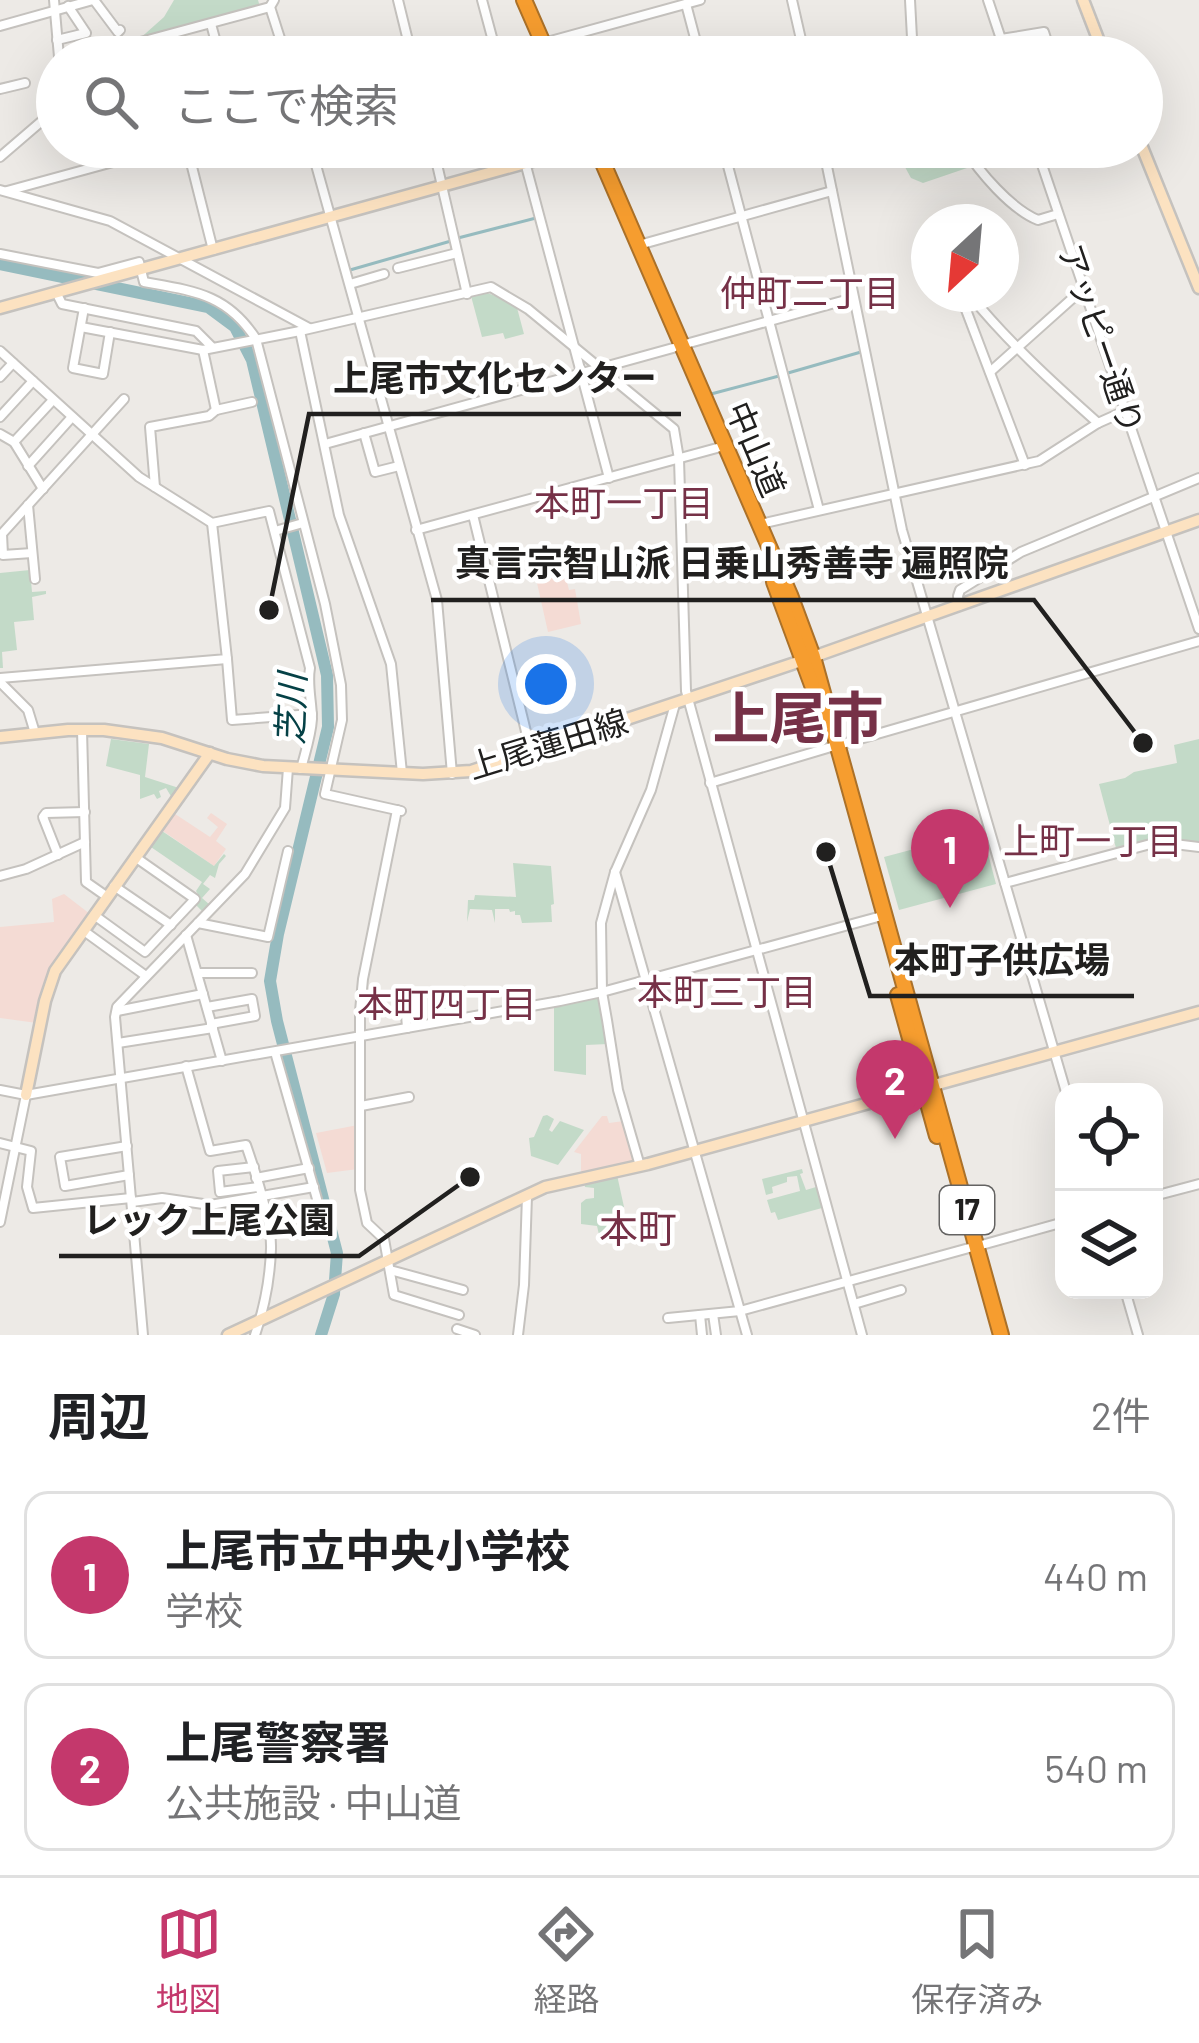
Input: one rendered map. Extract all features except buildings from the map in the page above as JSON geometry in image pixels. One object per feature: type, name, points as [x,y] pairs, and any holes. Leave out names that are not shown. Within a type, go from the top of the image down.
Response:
[{"type":"highway","points":[[528,0],[544,36]]},
{"type":"highway","name":"中山道","points":[[598,168],[759,524],[808,658],[997,1335]]},
{"type":"highway","name":"中山道","points":[[600,168],[639,245],[717,448],[808,658]]},
{"type":"highway","name":"中山道","points":[[835,746],[928,1087]]},
{"type":"street","points":[[0,26],[54,4],[93,0],[120,31]]},
{"type":"street","points":[[398,0],[407,36]]},
{"type":"street","points":[[482,0],[490,36]]},
{"type":"street","points":[[591,36],[700,0]]},
{"type":"street","points":[[792,0],[800,36]]},
{"type":"street","points":[[910,0],[912,36]]},
{"type":"street","points":[[988,0],[1000,36]]},
{"type":"street","points":[[1083,0],[1097,36]]},
{"type":"street","points":[[166,36],[272,3],[279,36]]},
{"type":"street","points":[[54,4],[57,36]]},
{"type":"street","points":[[686,4],[694,36]]},
{"type":"street","points":[[68,6],[86,32],[72,36]]},
{"type":"street","points":[[211,24],[215,36]]},
{"type":"street","points":[[0,89],[26,83]]},
{"type":"street","points":[[0,155],[36,125]]},
{"type":"street","points":[[3,191],[89,168]]},
{"type":"street","points":[[192,168],[213,250]]},
{"type":"street","points":[[316,168],[437,600],[452,774]]},
{"type":"street","points":[[437,168],[467,294]]},
{"type":"street","points":[[0,308],[507,168]]},
{"type":"street","points":[[526,168],[609,478]]},
{"type":"street","points":[[729,168],[819,510]]},
{"type":"street","points":[[827,168],[894,494],[925,617],[1063,1083]]},
{"type":"street","points":[[980,168],[1021,212],[1038,220],[1058,214]]},
{"type":"street","name":"アッピー通り","points":[[1043,168],[1199,629]]},
{"type":"street","points":[[1150,168],[1199,288]]},
{"type":"street","points":[[3,191],[110,221],[305,330]]},
{"type":"street","points":[[639,245],[832,191]]},
{"type":"street","points":[[398,268],[457,253]]},
{"type":"street","points":[[0,254],[98,273],[139,262],[137,270],[145,282],[200,293],[225,304],[243,320],[255,340],[325,604],[340,685],[342,720],[245,874],[116,1011],[143,1335]]},
{"type":"street","points":[[350,284],[384,274]]},
{"type":"street","points":[[81,327],[204,348],[491,287],[528,308],[674,429],[679,459],[681,701],[710,783],[862,1335]]},
{"type":"street","points":[[990,372],[1084,289]]},
{"type":"street","points":[[62,291],[62,304],[196,331],[202,337],[216,410]]},
{"type":"street","points":[[325,444],[854,298]]},
{"type":"street","points":[[84,308],[74,368],[103,374],[110,332]]},
{"type":"street","points":[[971,312],[1025,465]]},
{"type":"street","points":[[983,312],[1054,386],[1098,423]]},
{"type":"street","points":[[305,330],[339,515],[391,664],[402,773]]},
{"type":"street","points":[[0,351],[154,487],[212,523],[269,511],[310,668],[312,770],[325,794],[399,810],[363,979],[360,1190],[367,1223],[384,1239],[394,1295],[459,1315]]},
{"type":"street","points":[[0,377],[14,363]]},
{"type":"street","points":[[0,417],[33,381]]},
{"type":"street","points":[[32,553],[3,555],[1,535],[124,399]]},
{"type":"street","points":[[14,442],[53,400]]},
{"type":"street","points":[[154,487],[150,427],[252,402]]},
{"type":"street","points":[[759,524],[1039,461],[1125,411]]},
{"type":"street","points":[[28,466],[72,417]]},
{"type":"street","points":[[364,433],[375,472],[400,466]]},
{"type":"street","points":[[0,434],[14,442],[43,489]]},
{"type":"street","points":[[416,530],[717,448]]},
{"type":"street","points":[[959,606],[960,590],[1009,558],[1199,478]]},
{"type":"street","points":[[28,505],[35,579]]},
{"type":"street","points":[[473,515],[532,753]]},
{"type":"street","name":"上尾蓮田線","points":[[0,736],[82,730],[144,735],[243,763],[452,774],[532,753],[1199,520]]},
{"type":"street","points":[[212,523],[232,720],[312,714]]},
{"type":"street","points":[[277,530],[303,523]]},
{"type":"street","points":[[710,783],[1199,641]]},
{"type":"street","points":[[0,680],[226,659]]},
{"type":"street","points":[[0,680],[28,710],[34,733]]},
{"type":"street","points":[[640,1166],[618,1090],[602,992],[601,923],[614,872],[651,790],[681,701]]},
{"type":"street","points":[[82,730],[86,882],[171,925]]},
{"type":"street","points":[[0,1222],[55,971],[210,753]]},
{"type":"street","points":[[58,855],[43,817],[46,813],[85,812]]},
{"type":"street","points":[[0,876],[85,842]]},
{"type":"street","points":[[1005,883],[1158,842],[1199,847]]},
{"type":"street","points":[[197,923],[268,937],[288,851]]},
{"type":"street","points":[[93,914],[146,952],[195,899],[135,857]]},
{"type":"street","points":[[614,872],[747,1335]]},
{"type":"street","points":[[0,1090],[26,1095],[602,992],[878,917]]},
{"type":"street","points":[[82,930],[146,976]]},
{"type":"street","points":[[186,934],[222,1061]]},
{"type":"street","points":[[198,973],[252,973]]},
{"type":"street","points":[[116,1011],[203,994]]},
{"type":"street","points":[[118,1043],[255,1016],[252,999],[207,1007]]},
{"type":"street","points":[[405,1001],[407,1028]]},
{"type":"street","points":[[228,1335],[347,1279],[389,1265],[545,1187],[640,1166],[1199,1012]]},
{"type":"street","points":[[276,1052],[317,1199]]},
{"type":"street","points":[[186,1066],[210,1151],[246,1145],[257,1182],[271,1247],[255,1335]]},
{"type":"street","points":[[361,1106],[409,1097]]},
{"type":"street","points":[[0,1143],[31,1150],[27,1186],[33,1208],[162,1198],[210,1204],[257,1182]]},
{"type":"street","points":[[127,1146],[60,1157],[64,1186],[129,1175]]},
{"type":"street","points":[[308,1168],[257,1182],[220,1192],[218,1171],[257,1182],[314,1187]]},
{"type":"street","points":[[1163,1194],[1199,1184]]},
{"type":"street","points":[[518,1335],[527,1195]]},
{"type":"street","points":[[668,1318],[740,1311],[1055,1224]]},
{"type":"street","points":[[389,1265],[463,1290]]},
{"type":"street","points":[[854,1304],[901,1290]]},
{"type":"street","points":[[1128,1299],[1138,1335]]},
{"type":"street","points":[[713,1314],[716,1335]]},
{"type":"street","points":[[700,1316],[703,1335]]},
{"type":"street","points":[[458,1329],[475,1335]]},
{"type":"shaded area","points":[[565,574],[569,590],[575,589],[581,624],[548,632],[537,583]]},
{"type":"shaded area","points":[[172,812],[210,837],[218,827],[207,818],[211,813],[227,824],[216,841],[226,849],[214,866],[160,829]]},
{"type":"shaded area","points":[[64,894],[90,914],[51,971],[37,1023],[0,1018],[0,927],[54,922],[52,899]]},
{"type":"shaded area","points":[[602,1116],[609,1123],[624,1121],[635,1163],[581,1175],[581,1154],[574,1152]]},
{"type":"shaded area","points":[[358,1125],[358,1169],[327,1173],[316,1133]]},
{"type":"green space","points":[[174,0],[258,0],[260,7],[143,36],[164,17]]},
{"type":"green space","points":[[906,168],[967,168],[923,183],[911,178]]},
{"type":"green space","points":[[485,292],[516,304],[524,334],[505,339],[503,333],[482,337],[471,296]]},
{"type":"green space","points":[[30,570],[32,592],[46,594],[32,597],[34,620],[14,622],[17,650],[2,652],[0,668],[0,573]]},
{"type":"green space","points":[[111,739],[149,744],[145,777],[179,788],[172,798],[166,788],[157,799],[154,794],[140,799],[140,775],[106,766]]},
{"type":"green space","points":[[1199,739],[1199,844],[1157,839],[1116,848],[1099,784],[1177,763],[1174,745]]},
{"type":"green space","points":[[159,829],[214,866],[226,856],[215,878],[210,875],[203,884],[210,889],[202,898],[210,905],[203,912],[196,905],[202,882],[148,845]]},
{"type":"green space","points":[[982,831],[996,884],[899,910],[884,857]]},
{"type":"green space","points":[[513,863],[551,866],[552,922],[522,923],[515,911],[495,909],[495,923],[492,910],[470,909],[467,922],[468,900],[475,895],[516,897]]},
{"type":"green space","points":[[597,996],[608,1044],[586,1045],[586,1075],[554,1071],[554,1004]]},
{"type":"green space","points":[[547,1115],[554,1119],[552,1132],[560,1121],[584,1130],[558,1165],[531,1156],[529,1138]]},
{"type":"green space","points":[[802,1169],[806,1190],[816,1187],[822,1208],[778,1220],[767,1200],[800,1191],[797,1176],[787,1177],[787,1182],[772,1187],[773,1193],[766,1195],[762,1179]]},
{"type":"green space","points":[[617,1175],[624,1207],[618,1209],[614,1241],[600,1239],[597,1226],[581,1224],[581,1203],[594,1198],[594,1188],[584,1183]]},
{"type":"waterway","points":[[458,238],[536,218]]},
{"type":"waterway","points":[[350,270],[451,241]]},
{"type":"waterway","name":"芝川","points":[[0,264],[208,307],[235,327],[252,360],[327,675],[328,727],[270,981],[337,1253],[334,1294],[321,1335]]},
{"type":"waterway","points":[[788,373],[861,352]]},
{"type":"waterway","points":[[711,394],[779,376]]},
{"type":"place","name":"上尾市文化センター","points":[[269,610]]},
{"type":"place","name":"真言宗智山派 日乗山秀善寺 遍照院","points":[[1143,743]]},
{"type":"place","name":"本町子供広場","points":[[826,852]]},
{"type":"place","name":"上尾市立中央小学校","points":[[950,908]]},
{"type":"place","name":"上尾警察署","points":[[895,1139]]},
{"type":"place","name":"レック上尾公園","points":[[470,1177]]},
{"type":"district","name":"仲町二丁目","points":[[810,293]]},
{"type":"district","name":"本町一丁目","points":[[624,503]]},
{"type":"district","name":"上尾市","points":[[798,719]]},
{"type":"district","name":"上町一丁目","points":[[1093,841]]},
{"type":"district","name":"本町三丁目","points":[[727,992]]},
{"type":"district","name":"本町四丁目","points":[[447,1004]]},
{"type":"district","name":"本町","points":[[638,1229]]}]
